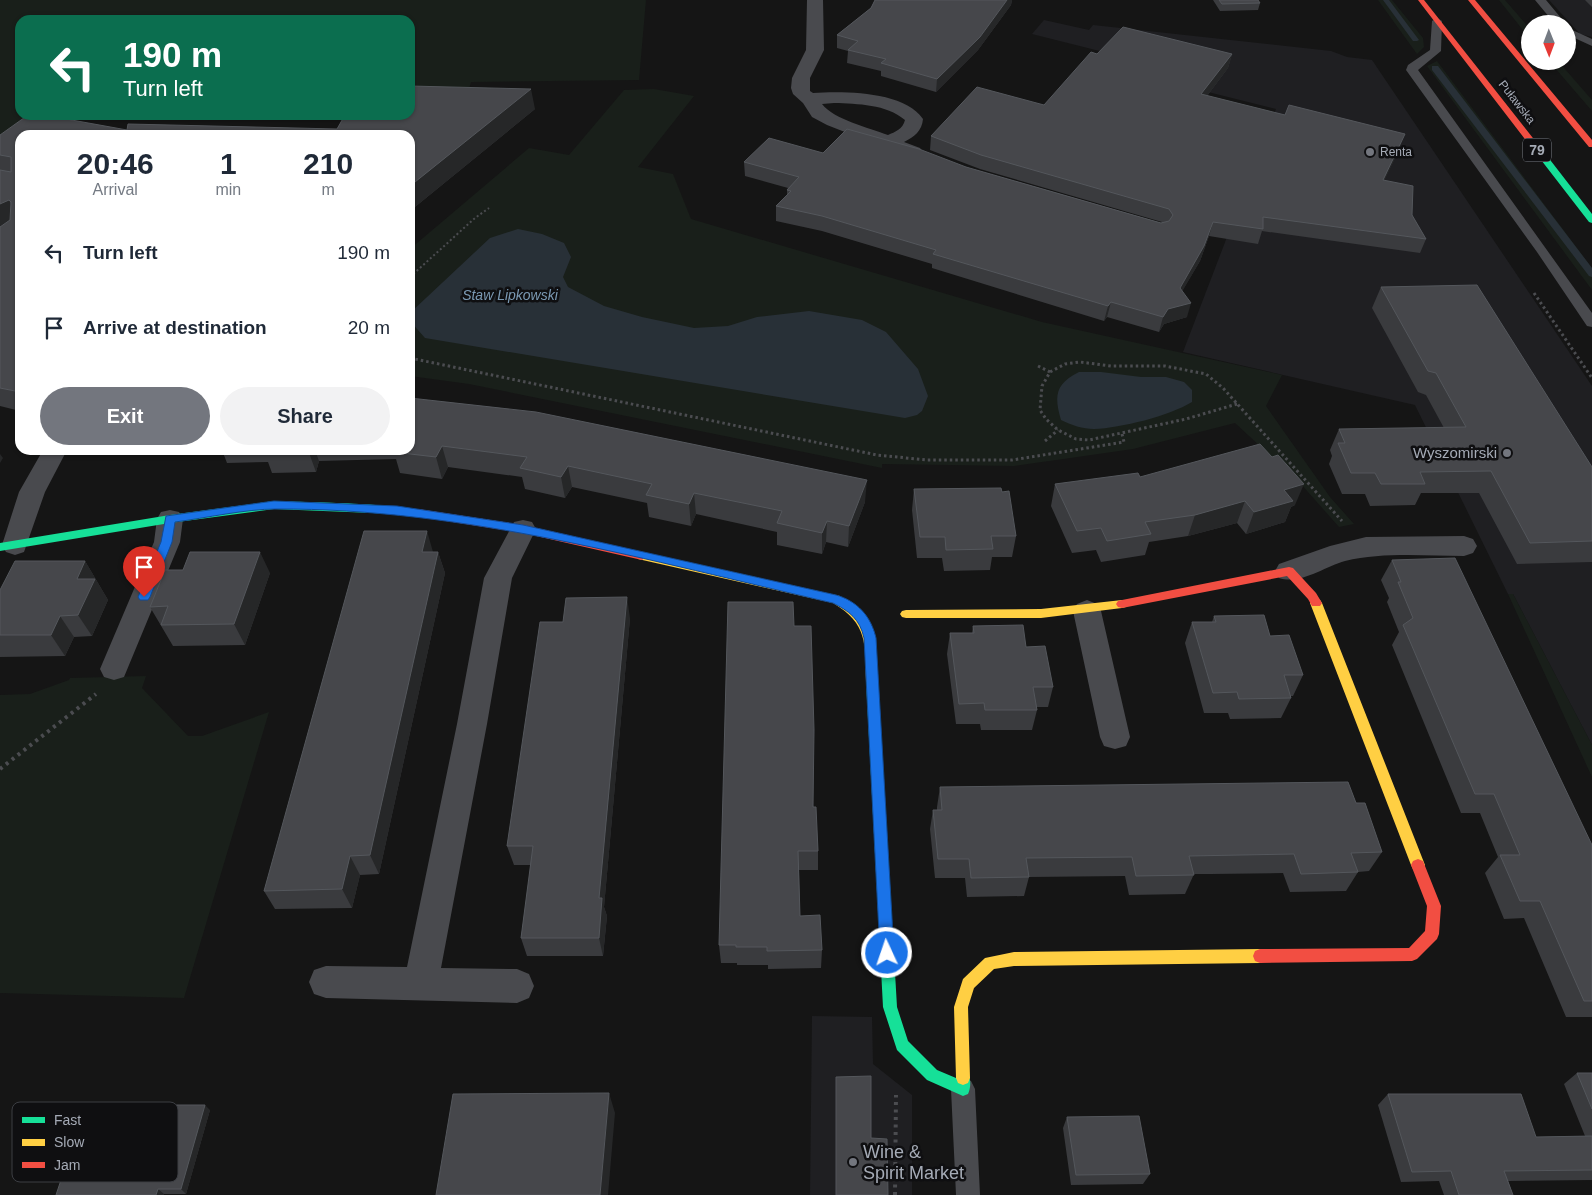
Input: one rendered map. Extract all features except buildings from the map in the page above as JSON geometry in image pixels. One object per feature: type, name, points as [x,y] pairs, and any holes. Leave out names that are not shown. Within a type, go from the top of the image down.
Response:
[{"type":"street","points":[[815,0],[815,50],[801,78],[800,88],[802,94],[809,99],[819,113],[826,117],[928,158]]},
{"type":"street","name":"Puławska","points":[[1421,0],[1592,220]]},
{"type":"street","name":"Puławska","points":[[1472,0],[1592,145]]},
{"type":"street","points":[[809,99],[828,97],[891,103],[903,108],[914,119],[914,124],[908,132],[889,142]]},
{"type":"street","points":[[7,546],[32,492],[52,455]]},
{"type":"street","points":[[7,546],[170,518],[274,505],[397,510],[523,529],[836,599],[851,607],[860,615],[867,626],[870,638],[890,1007],[902,1045],[932,1075],[963,1089],[961,1006],[968,984],[990,963],[1014,959],[1412,954],[1432,934],[1434,906],[1323,618],[1312,596],[1289,571]]},
{"type":"street","points":[[114,670],[167,542],[170,518]]},
{"type":"street","points":[[421,984],[472,724],[498,578],[523,529]]},
{"type":"street","points":[[906,614],[1027,614],[1087,611],[1289,571],[1339,553],[1366,547],[1464,546]]},
{"type":"street","points":[[1087,611],[1115,737]]},
{"type":"street","points":[[326,982],[518,986]]},
{"type":"lane","points":[[1540,0],[1553,15]]},
{"type":"lane","points":[[1437,21],[1435,51],[1412,67],[1412,70],[1542,250],[1592,324]]},
{"type":"lane","points":[[1576,35],[1592,43]]},
{"type":"lane","points":[[963,1089],[968,1195]]},
{"type":"path","points":[[415,272],[475,218],[489,208]]},
{"type":"path","points":[[1534,292],[1592,378]]},
{"type":"path","points":[[415,359],[877,455],[927,460],[1012,460],[1124,442],[1122,434]]},
{"type":"path","points":[[1237,404],[1186,419],[1089,440],[1076,439],[1058,430],[1046,419],[1040,410],[1042,386],[1050,372],[1065,364],[1080,362],[1111,366],[1165,366],[1206,374],[1223,388],[1366,547]]},
{"type":"path","points":[[1038,366],[1050,372]]},
{"type":"path","points":[[1045,441],[1058,430]]},
{"type":"path","points":[[0,769],[84,705],[108,681],[114,670]]},
{"type":"path","points":[[895,1195],[895,1101],[902,1045]]},
{"type":"shaded area","points":[[0,0],[646,0],[639,80],[471,82],[469,89],[415,90],[415,15],[15,15],[15,120],[28,120],[0,139]]},
{"type":"shaded area","points":[[1378,0],[1392,0],[1423,38],[1424,47],[1417,54]]},
{"type":"shaded area","points":[[1499,0],[1505,0],[1521,19],[1521,28]]},
{"type":"shaded area","points":[[1549,0],[1592,0],[1592,37],[1580,34],[1576,30],[1576,15],[1563,15]]},
{"type":"shaded area","points":[[1044,20],[1089,30],[1093,25],[1331,51],[1347,57],[1372,60],[1592,386],[1592,745],[1513,594],[1508,594],[1415,405],[1183,352],[1276,109],[1208,92],[1215,80],[1032,34]]},
{"type":"shaded area","points":[[1437,61],[1592,268],[1592,290],[1427,66]]},
{"type":"shaded area","points":[[1557,70],[1566,70],[1592,100],[1592,111]]},
{"type":"shaded area","points":[[654,89],[694,96],[638,167],[673,174],[691,219],[1042,322],[1282,375],[1266,406],[1330,497],[1354,524],[1339,527],[1300,483],[1235,423],[1133,449],[1014,466],[882,464],[882,468],[469,384],[415,377],[415,245],[529,148],[569,155],[624,90]]},
{"type":"shaded area","points":[[1508,594],[1513,594],[1592,745],[1592,777]]},
{"type":"shaded area","points":[[146,676],[142,688],[188,736],[202,736],[269,712],[184,998],[0,993],[0,695],[30,694],[70,678]]},
{"type":"shaded area","points":[[812,1016],[872,1017],[873,1064],[912,1095],[912,1195],[810,1195]]},
{"type":"water","name":"Staw Lipkowski","points":[[518,229],[542,234],[564,243],[571,257],[563,277],[568,287],[604,306],[642,317],[694,328],[728,326],[757,317],[809,311],[862,320],[886,332],[918,369],[928,396],[922,411],[917,415],[905,418],[425,338],[415,327],[415,308],[490,238]]},
{"type":"water","points":[[1079,372],[1166,377],[1184,382],[1192,390],[1192,402],[1171,412],[1131,424],[1094,429],[1069,424],[1061,420],[1057,397],[1065,381]]},
{"type":"waterway","points":[[1386,0],[1415,40]]},
{"type":"waterway","points":[[1435,68],[1592,274]]},
{"type":"traffic: fast","points":[[1541,154],[1592,220]]},
{"type":"traffic: fast","points":[[0,547],[170,519],[274,505],[397,510],[418,513]]},
{"type":"traffic: fast","points":[[872,681],[890,1007],[902,1045],[932,1075],[963,1089],[963,1078]]},
{"type":"traffic: slow","points":[[642,556],[836,599],[857,615],[868,633],[872,681]]},
{"type":"traffic: slow","points":[[1316,603],[1418,865]]},
{"type":"traffic: slow","points":[[906,614],[987,615],[1041,613],[1122,604]]},
{"type":"traffic: slow","points":[[963,1078],[961,1007],[968,984],[990,963],[1014,959],[1260,956]]},
{"type":"traffic: jam","points":[[1421,0],[1541,154]]},
{"type":"traffic: jam","points":[[1471,0],[1592,145]]},
{"type":"traffic: jam","points":[[418,513],[523,529],[642,556]]},
{"type":"traffic: jam","points":[[1122,604],[1289,571],[1316,603]]},
{"type":"traffic: jam","points":[[1260,956],[1412,954],[1432,934],[1434,906],[1418,865]]},
{"type":"place","name":"Renta","points":[[1370,152]]},
{"type":"place","name":"Wyszomirski","points":[[1507,453]]},
{"type":"place","name":"Wine & Spirit Market","points":[[853,1162]]},
{"type":"route","points":[[144,597],[167,542],[170,518],[274,505],[397,510],[523,529],[836,599],[851,607],[860,615],[867,626],[870,638],[887,953]]}]
